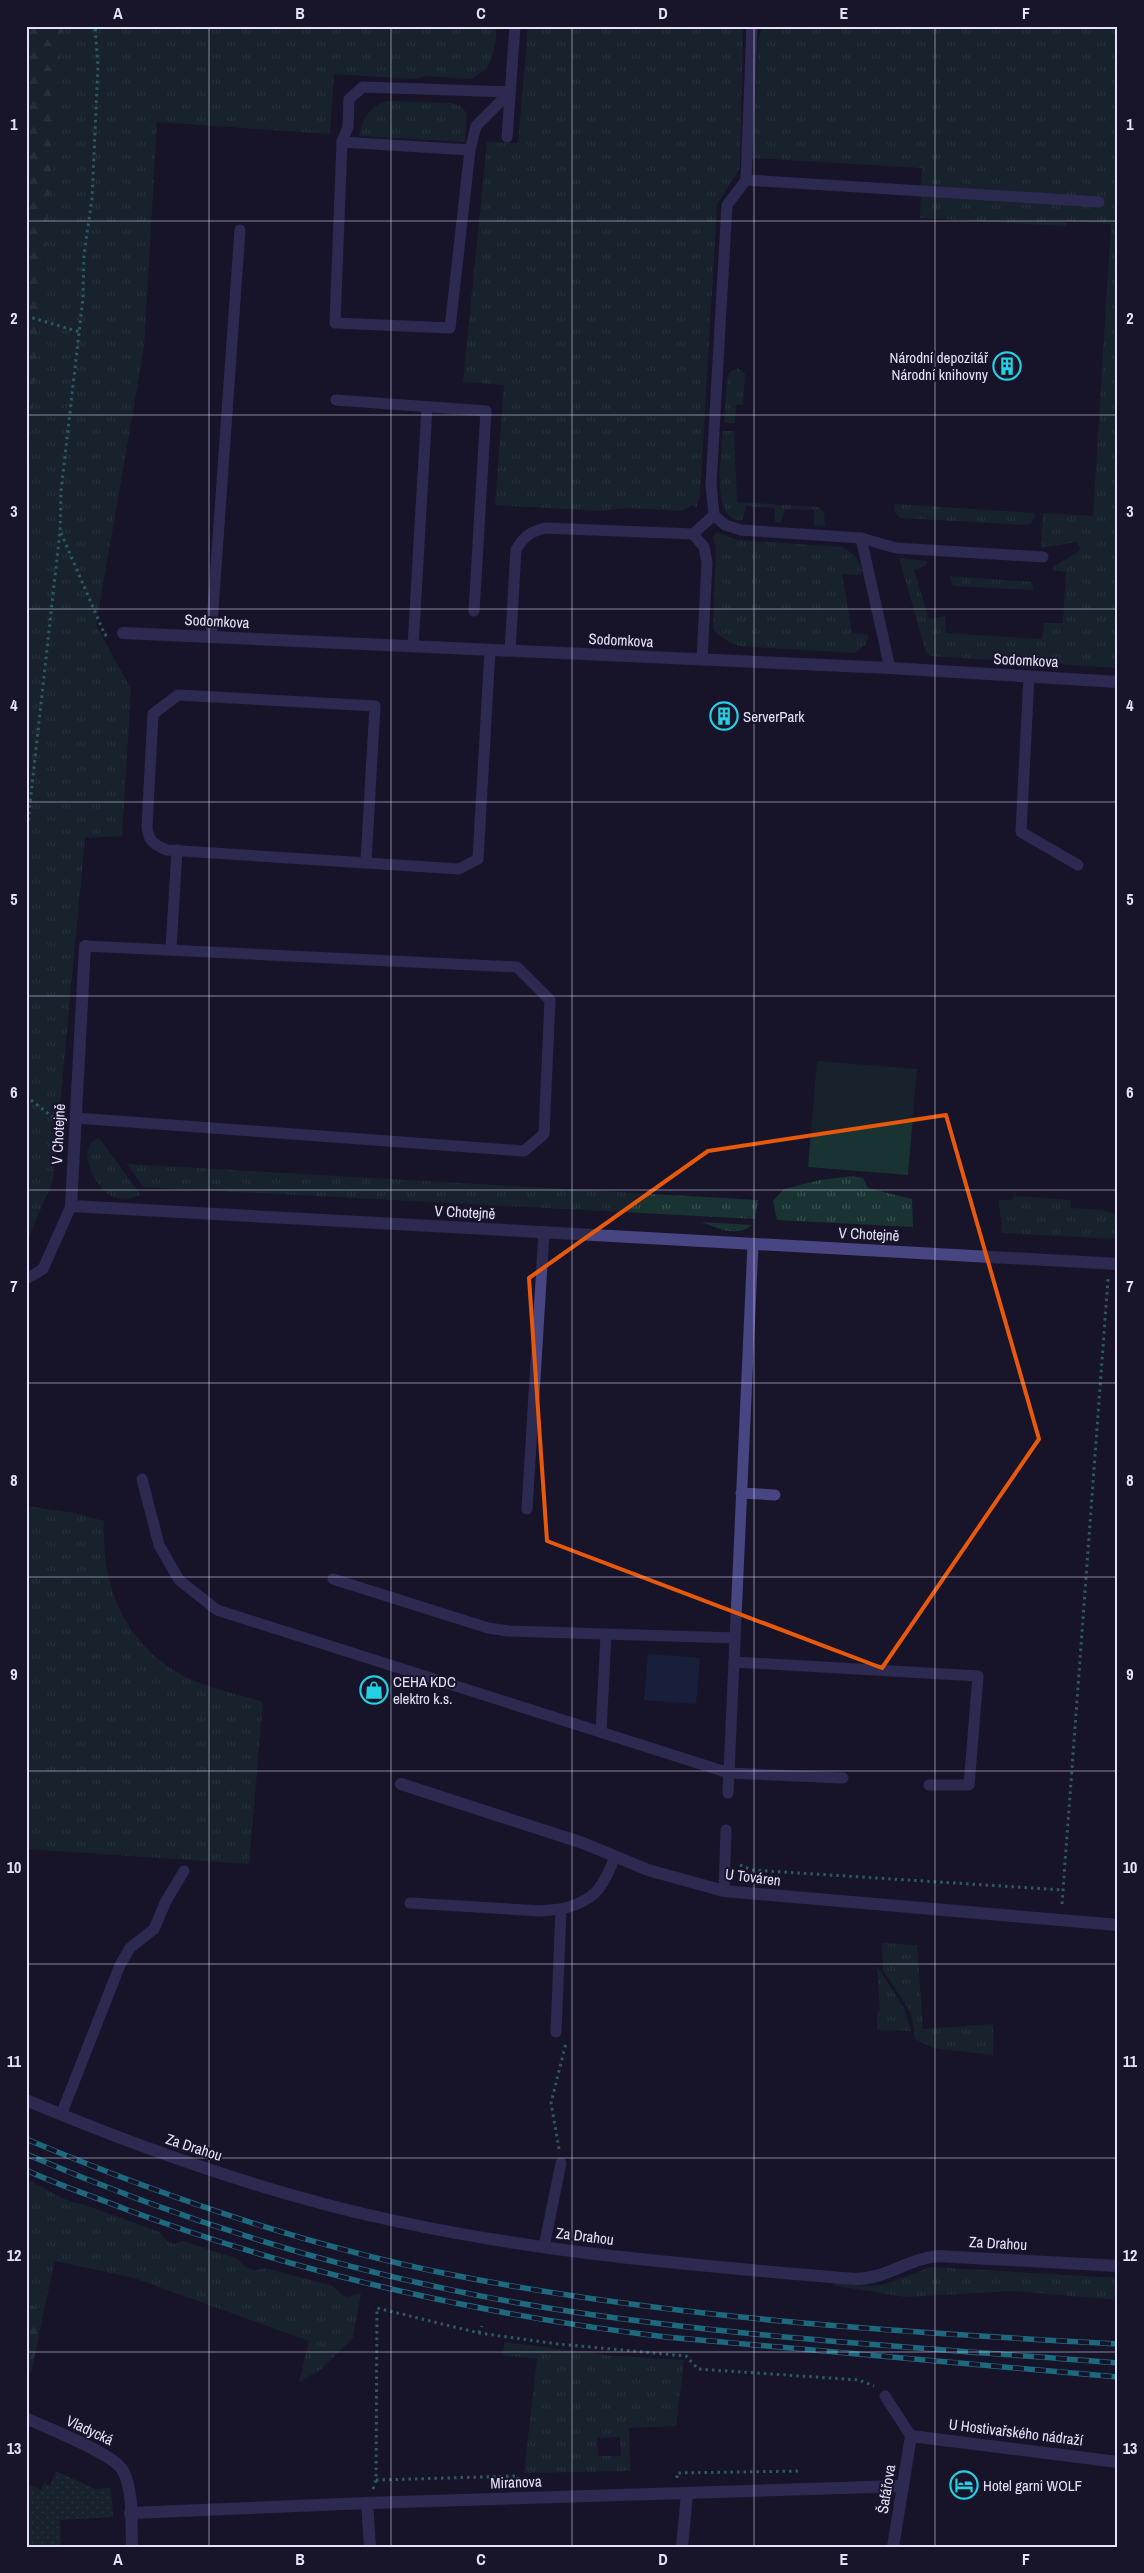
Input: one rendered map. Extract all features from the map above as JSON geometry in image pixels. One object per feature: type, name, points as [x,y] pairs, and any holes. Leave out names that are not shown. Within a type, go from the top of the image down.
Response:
[{"type":"street","name":"Sodomkova","points":[[123,633],[890,668],[1118,682]]},
{"type":"street","name":"V Chotejně","points":[[85,946],[71,1206],[1113,1264]]},
{"type":"street","name":"U Továren","points":[[400,1784],[583,1843],[615,1858],[672,1878],[724,1891],[1118,1925]]},
{"type":"street","name":"Za Drahou","points":[[26,2100],[171,2157],[316,2202],[439,2230],[544,2247],[672,2263],[854,2279],[880,2277],[919,2260],[938,2256],[1118,2266]]},
{"type":"street","name":"Vladycká","points":[[26,2418],[116,2462],[126,2477],[132,2547]]},
{"type":"street","name":"U Hostivařského nádraží","points":[[910,2436],[1108,2459],[1118,2462]]},
{"type":"street","name":"Šafářova","points":[[894,2547],[910,2436]]},
{"type":"street","name":"Miranova","points":[[130,2513],[367,2502],[687,2494],[903,2486]]},
{"type":"street","points":[[682,2547],[687,2494]]},
{"type":"street","points":[[367,2502],[370,2547]]},
{"type":"lane","points":[[507,137],[514,26]]},
{"type":"lane","points":[[752,26],[746,180],[727,205],[711,484],[714,515],[725,525],[741,530],[861,538],[896,548],[1044,556]]},
{"type":"lane","points":[[362,88],[510,92],[476,126],[470,150],[450,328],[335,323],[342,142],[348,127],[349,98],[362,88]]},
{"type":"lane","points":[[342,142],[470,150]]},
{"type":"lane","points":[[746,180],[1099,202]]},
{"type":"lane","points":[[211,637],[240,230]]},
{"type":"lane","points":[[336,400],[486,411],[474,611]]},
{"type":"lane","points":[[413,646],[427,407]]},
{"type":"lane","points":[[510,651],[516,550],[522,539],[532,532],[545,528],[693,534],[714,515]]},
{"type":"lane","points":[[693,534],[704,547],[707,562],[702,660]]},
{"type":"lane","points":[[861,538],[890,668]]},
{"type":"lane","points":[[366,861],[375,706],[178,694],[153,714],[147,827],[152,842],[166,850],[366,861],[459,869],[478,859],[490,650]]},
{"type":"lane","points":[[1029,676],[1021,832],[1078,865]]},
{"type":"lane","points":[[171,949],[177,850]]},
{"type":"lane","points":[[76,1118],[524,1151],[544,1134],[550,1000],[517,967],[85,946]]},
{"type":"lane","points":[[26,1280],[43,1269],[71,1206]]},
{"type":"lane","points":[[527,1509],[544,1232]]},
{"type":"lane","points":[[728,1793],[753,1244]]},
{"type":"lane","points":[[142,1479],[159,1544],[179,1580],[217,1610],[729,1773],[843,1778]]},
{"type":"lane","points":[[741,1493],[776,1495]]},
{"type":"lane","points":[[333,1579],[488,1628],[509,1631],[606,1636],[735,1638]]},
{"type":"lane","points":[[601,1731],[606,1636]]},
{"type":"lane","points":[[734,1662],[978,1676],[969,1785],[929,1785]]},
{"type":"lane","points":[[724,1891],[726,1830]]},
{"type":"lane","points":[[410,1903],[541,1911],[561,1909],[590,1900],[600,1889],[615,1858]]},
{"type":"lane","points":[[61,2115],[120,1965],[130,1948],[154,1929],[166,1901],[184,1871]]},
{"type":"lane","points":[[556,2032],[561,1909]]},
{"type":"lane","points":[[544,2247],[562,2163]]},
{"type":"lane","points":[[885,2396],[910,2436]]},
{"type":"path","points":[[26,840],[60,531],[61,491],[80,332],[84,254],[92,200],[98,66],[95,26]]},
{"type":"path","points":[[26,316],[80,332]]},
{"type":"path","points":[[60,531],[105,635],[123,633]]},
{"type":"path","points":[[26,1096],[75,1134]]},
{"type":"path","points":[[1061,1920],[1113,1264]]},
{"type":"path","points":[[738,1861],[746,1868],[752,1870],[1063,1890]]},
{"type":"path","points":[[367,2502],[376,2480],[377,2308],[479,2334],[558,2344],[686,2356],[698,2369],[859,2380],[875,2386],[885,2396]]},
{"type":"path","points":[[479,2334],[482,2326]]},
{"type":"path","points":[[376,2480],[518,2476],[518,2498]]},
{"type":"highlighted area","points":[[946,1115],[1039,1439],[882,1668],[547,1541],[529,1278],[708,1151]]},
{"type":"green space","points":[[26,26],[63,26],[26,495]]},
{"type":"green space","points":[[63,26],[496,26],[496,41],[491,61],[486,69],[471,79],[427,76],[412,79],[334,74],[330,134],[157,122],[144,348],[96,625],[131,689],[122,836],[85,838],[53,1181],[26,1243],[26,495]]},
{"type":"green space","points":[[528,26],[743,26],[740,168],[717,205],[700,496],[696,508],[693,505],[682,511],[628,508],[601,511],[495,505],[504,385],[463,382],[487,142],[518,143]]},
{"type":"green space","points":[[762,26],[1082,26],[1118,30],[1118,668],[930,656],[926,652],[899,558],[927,561],[926,565],[914,570],[929,619],[945,616],[946,633],[1042,639],[1044,623],[1063,623],[1066,572],[1053,570],[1053,567],[1081,550],[1077,542],[1041,548],[1043,513],[1093,516],[1111,224],[1067,221],[1066,226],[920,218],[922,168],[752,158],[758,43]]},
{"type":"green space","points":[[388,101],[451,103],[461,106],[467,114],[465,142],[359,136],[362,124],[368,114],[376,106]]},
{"type":"green space","points":[[738,368],[745,374],[743,405],[736,405],[735,423],[724,423],[727,377],[730,372]]},
{"type":"green space","points":[[723,431],[734,431],[737,502],[818,507],[824,512],[825,526],[814,525],[814,510],[785,509],[781,523],[775,522],[775,508],[746,506],[743,520],[732,518],[725,511],[721,499],[720,468]]},
{"type":"green space","points":[[894,504],[1035,513],[1032,522],[1026,525],[901,518],[895,513]]},
{"type":"green space","points":[[716,532],[738,540],[842,547],[849,552],[858,560],[862,572],[859,575],[842,574],[852,633],[869,635],[866,644],[855,653],[739,646],[730,643],[713,630],[716,548],[713,537]]},
{"type":"green space","points":[[950,576],[1032,582],[1033,590],[953,586]]},
{"type":"green space","points":[[817,1061],[917,1069],[908,1175],[808,1167]]},
{"type":"green space","points":[[99,1138],[141,1195],[128,1198],[114,1197],[107,1193],[94,1178],[88,1159],[88,1150],[91,1143]]},
{"type":"green space","points":[[127,1164],[758,1200],[755,1219],[143,1187]]},
{"type":"green space","points":[[853,1176],[863,1178],[868,1188],[912,1199],[913,1227],[777,1220],[773,1201],[784,1189],[820,1180]]},
{"type":"green space","points":[[1015,1196],[1071,1200],[1071,1208],[1103,1210],[1118,1215],[1118,1239],[1002,1233],[999,1200],[1011,1200]]},
{"type":"green space","points":[[701,1222],[752,1225],[740,1231],[727,1231]]},
{"type":"green space","points":[[26,1506],[74,1513],[104,1521],[104,1546],[107,1570],[113,1593],[122,1614],[134,1633],[149,1651],[168,1666],[198,1683],[263,1702],[249,1864],[26,1849]]},
{"type":"green space","points":[[882,1943],[917,1945],[923,2029],[993,2024],[993,2055],[933,2048],[915,2039],[911,2013],[883,1970]]},
{"type":"green space","points":[[877,1966],[904,2008],[911,2031],[877,2030],[877,2015],[880,2009]]},
{"type":"green space","points":[[26,2179],[70,2201],[160,2232],[167,2241],[174,2244],[183,2241],[238,2259],[245,2267],[255,2270],[265,2268],[333,2286],[342,2295],[349,2297],[361,2293],[353,2338],[320,2370],[299,2382],[309,2341],[134,2278],[55,2261],[44,2310],[26,2303]]},
{"type":"green space","points":[[931,2267],[1118,2278],[1118,2300],[1012,2291],[905,2297],[832,2285],[836,2283],[870,2286],[886,2284]]},
{"type":"green space","points":[[26,2303],[44,2310],[32,2369],[26,2380]]},
{"type":"green space","points":[[505,2342],[614,2356],[684,2360],[676,2426],[629,2428],[630,2471],[524,2473],[537,2359],[502,2355]],"holes":[[[620,2437],[621,2456],[598,2456],[597,2438]]]},
{"type":"green space","points":[[56,2471],[95,2489],[111,2488],[113,2517],[60,2520],[61,2547],[26,2547],[26,2483],[41,2490],[44,2483],[50,2485]]},
{"type":"water","points":[[648,1654],[700,1658],[696,1704],[644,1700]]},
{"type":"railway","points":[[26,2139],[181,2199],[287,2234],[340,2249],[448,2274],[614,2302],[782,2321],[1118,2344]]},
{"type":"railway","points":[[26,2154],[89,2180],[217,2227],[348,2266],[481,2296],[619,2318],[761,2335],[1118,2363]]},
{"type":"railway","points":[[26,2170],[125,2209],[257,2253],[392,2289],[528,2317],[666,2337],[1118,2377]]},
{"type":"place","name":"Národní depozitář Národní knihovny","points":[[1007,366]]},
{"type":"place","name":"ServerPark","points":[[724,716]]},
{"type":"place","name":"CEHA KDC elektro k.s.","points":[[374,1690]]},
{"type":"place","name":"Hotel garni WOLF","points":[[964,2485]]}]
